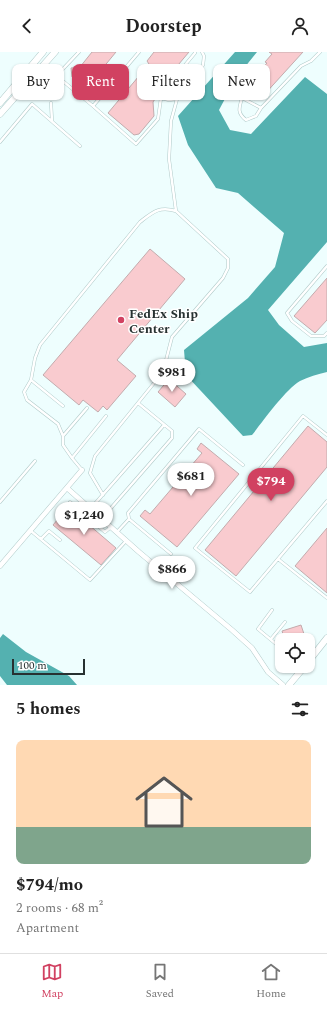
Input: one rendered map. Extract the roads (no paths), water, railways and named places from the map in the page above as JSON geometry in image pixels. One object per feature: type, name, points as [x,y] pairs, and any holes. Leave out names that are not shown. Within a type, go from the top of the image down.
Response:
[{"type":"street","points":[[33,64],[43,52]]},
{"type":"street","points":[[44,64],[55,52]]},
{"type":"street","points":[[0,103],[12,89]]},
{"type":"street","points":[[0,114],[12,100]]},
{"type":"street","points":[[0,566],[82,470]]},
{"type":"street","points":[[67,488],[252,648],[268,672],[283,685]]},
{"type":"street","points":[[315,653],[327,638]]},
{"type":"street","points":[[289,685],[299,673]]},
{"type":"lane","points":[[78,52],[62,70],[58,78],[93,106],[136,144],[158,119],[161,100]]},
{"type":"lane","points":[[93,106],[139,52]]},
{"type":"lane","points":[[202,52],[204,56],[203,64]]},
{"type":"lane","points":[[261,108],[242,98],[238,109],[246,120],[256,116],[261,108],[301,66],[311,61],[320,52]]},
{"type":"lane","points":[[186,64],[195,53]]},
{"type":"lane","points":[[176,211],[169,159],[171,121],[177,100]]},
{"type":"lane","points":[[51,103],[52,121]]},
{"type":"lane","points":[[0,142],[32,104],[80,146]]},
{"type":"lane","points":[[82,470],[63,445],[63,436],[58,424],[27,400],[24,392],[31,380],[35,358],[40,345],[140,222],[154,211],[166,208],[176,211],[228,259],[228,268],[222,278],[172,337],[163,372],[95,456],[90,473],[103,495]]},
{"type":"lane","points":[[327,266],[287,313],[292,321],[311,336],[324,336],[327,333]]},
{"type":"lane","points":[[31,380],[62,406]]},
{"type":"lane","points":[[111,508],[172,438],[172,431],[138,403]]},
{"type":"lane","points":[[63,436],[87,408]]},
{"type":"lane","points":[[72,458],[106,416]]},
{"type":"lane","points":[[327,435],[303,416],[195,548],[250,592],[327,501]]},
{"type":"lane","points":[[85,515],[164,425]]},
{"type":"lane","points":[[171,554],[129,519],[128,513],[199,429],[243,465]]},
{"type":"lane","points":[[0,502],[35,461]]},
{"type":"lane","points":[[70,502],[105,532],[111,527]]},
{"type":"lane","points":[[117,532],[129,519]]},
{"type":"lane","points":[[30,530],[41,539],[42,542],[90,580],[126,540]]},
{"type":"lane","points":[[41,539],[49,531],[60,540]]},
{"type":"lane","points":[[278,559],[327,598]]},
{"type":"lane","points":[[272,610],[258,629],[275,643]]},
{"type":"lane","points":[[271,639],[285,622]]},
{"type":"water","points":[[235,52],[257,52],[247,64],[224,64]]},
{"type":"water","points":[[213,77],[213,100],[224,100],[219,110],[230,130],[251,134],[305,77],[327,94],[327,242],[268,310],[279,325],[304,347],[327,343],[327,372],[306,378],[294,385],[252,435],[243,436],[186,375],[184,350],[248,298],[275,267],[284,233],[238,193],[216,188],[188,145],[178,116],[192,100],[205,100],[205,86]]},
{"type":"water","points":[[3,634],[26,652],[69,676],[77,685],[7,685],[0,676],[0,638]]},
{"type":"place","name":"FedEx Ship Center","points":[[121,320]]}]
